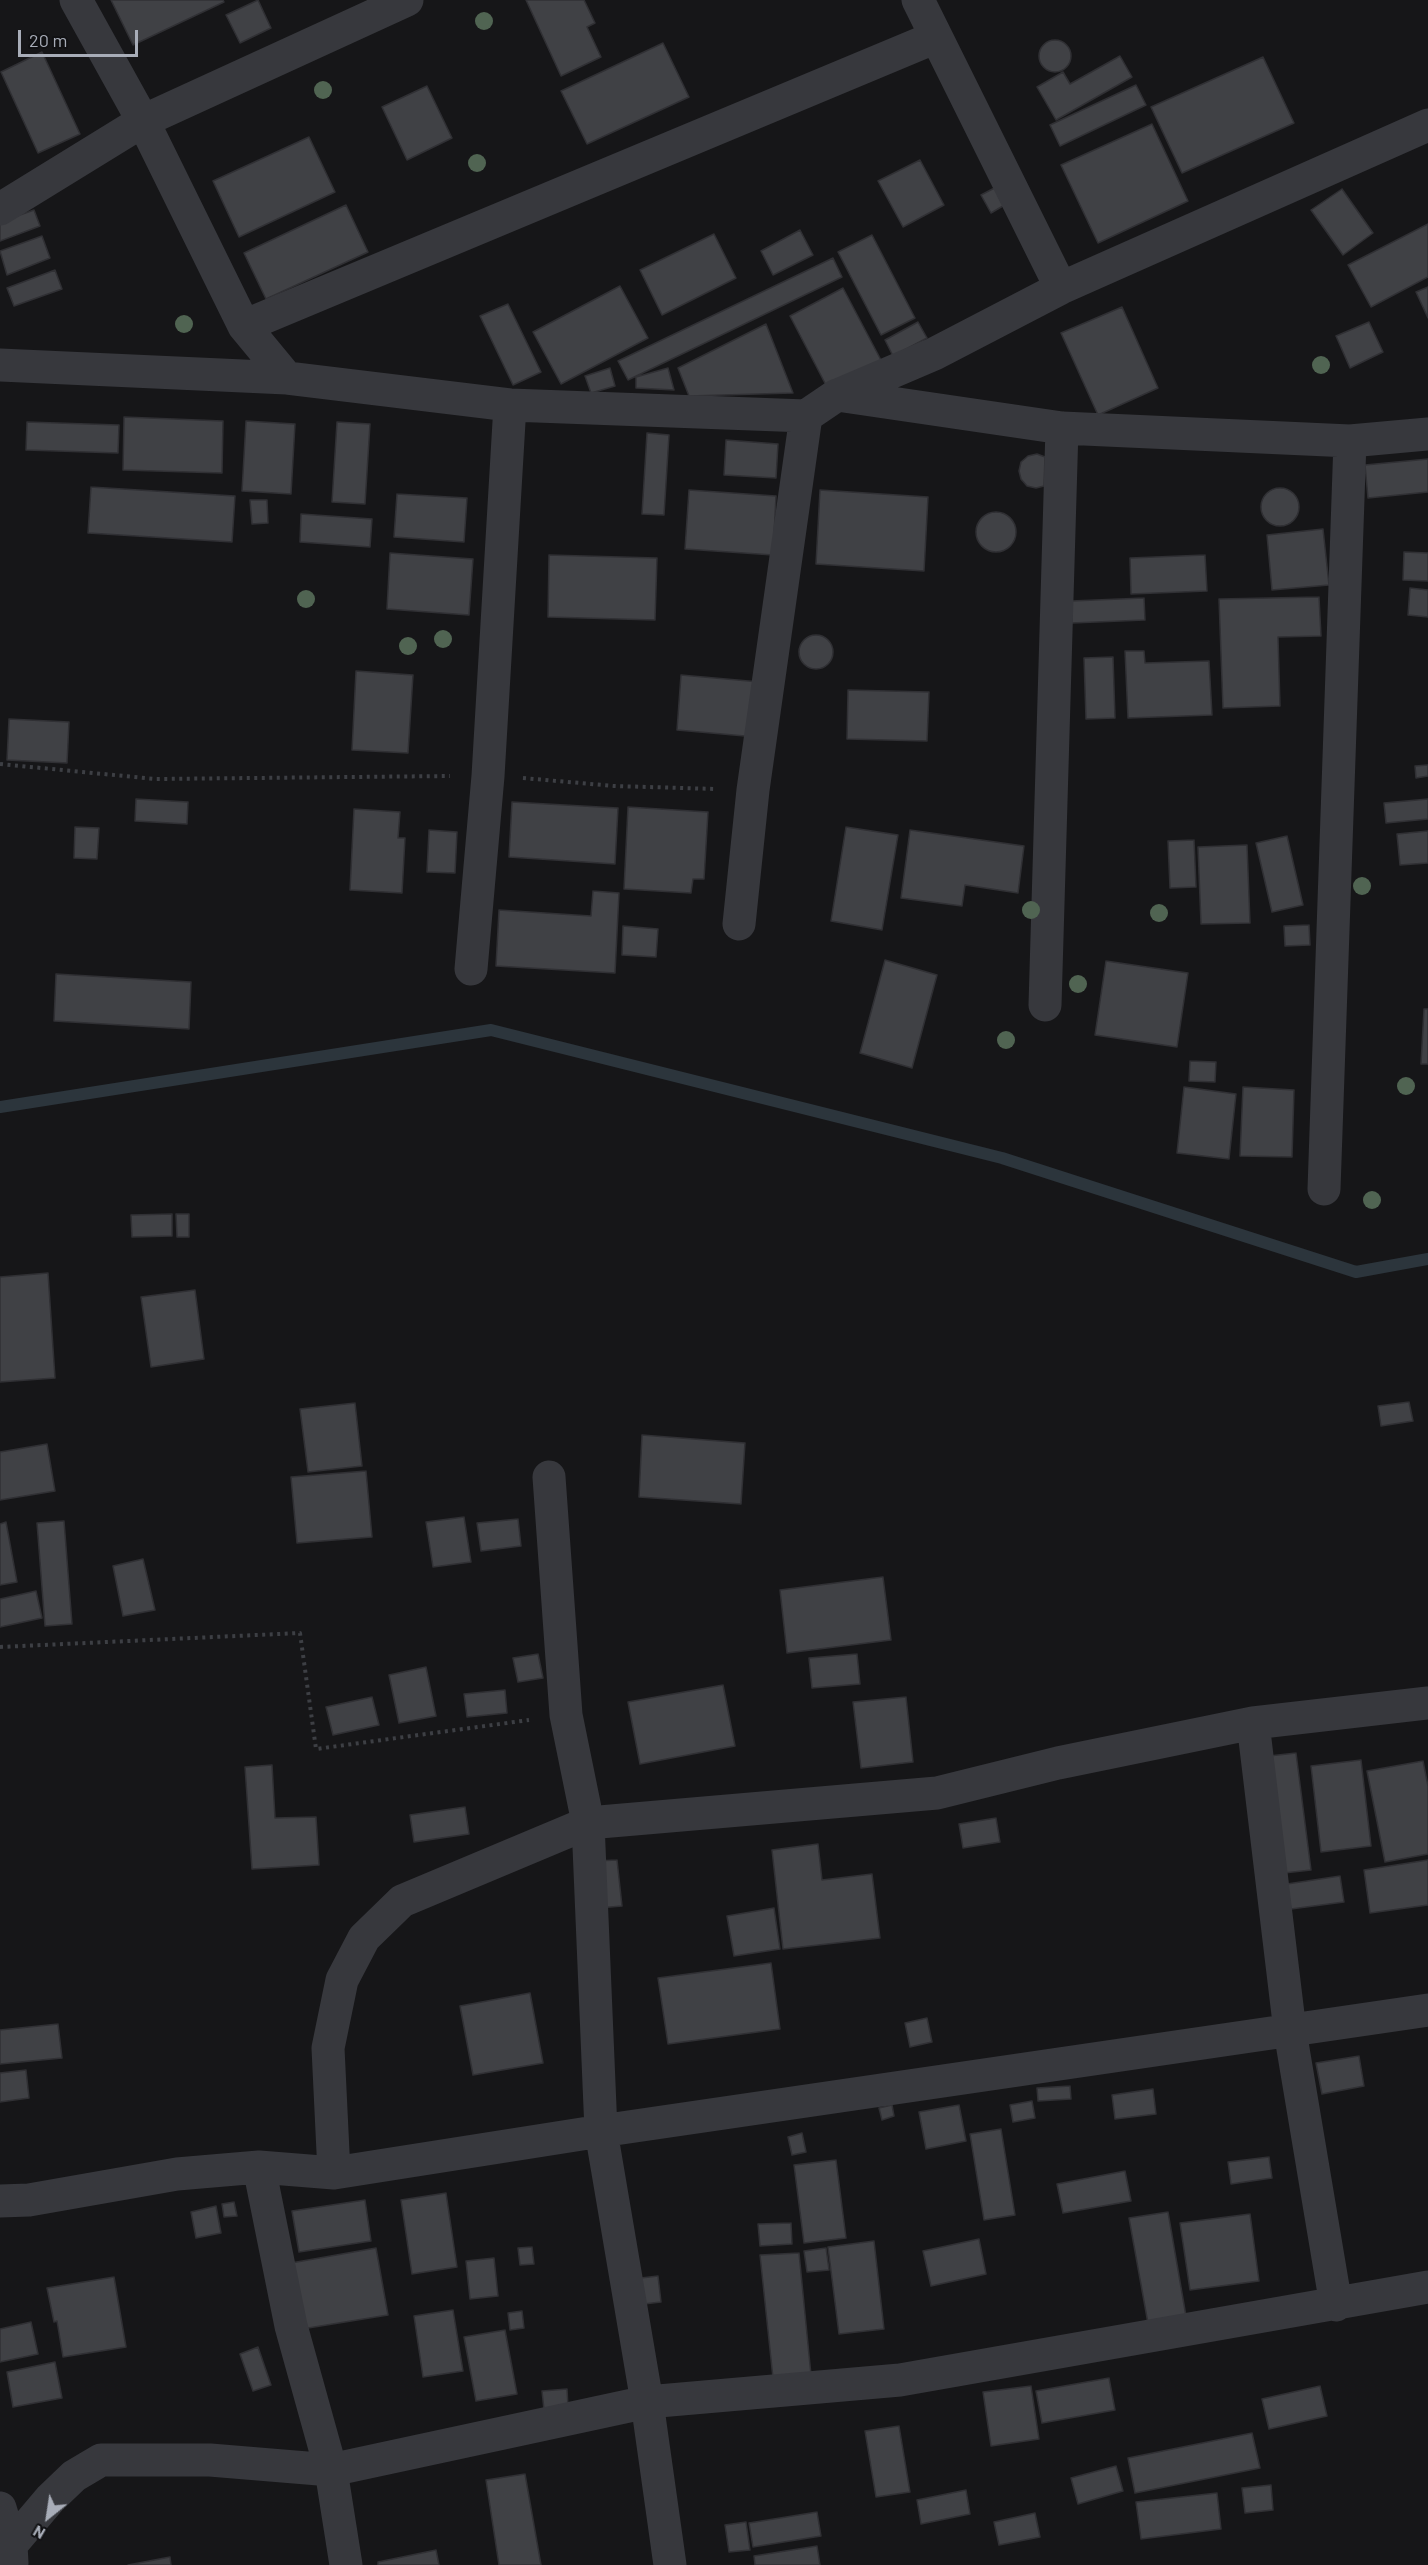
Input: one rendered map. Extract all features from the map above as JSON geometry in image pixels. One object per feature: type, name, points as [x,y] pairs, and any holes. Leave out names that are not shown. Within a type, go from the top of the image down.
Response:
[{"type":"street","points":[[76,0],[143,121],[244,326],[286,378]]},
{"type":"street","points":[[0,209],[143,121],[407,0]]},
{"type":"street","points":[[918,0],[1060,288]]},
{"type":"street","points":[[244,326],[936,37]]},
{"type":"street","points":[[0,365],[286,378],[510,405],[806,416],[837,395],[934,354],[1060,288],[1428,125]]},
{"type":"street","points":[[837,395],[1062,428],[1350,441],[1428,434]]},
{"type":"street","points":[[471,969],[488,776],[510,405]]},
{"type":"street","points":[[739,924],[753,790],[806,416]]},
{"type":"street","points":[[1045,1005],[1062,428]]},
{"type":"street","points":[[1324,1189],[1350,441]]},
{"type":"street","points":[[549,1477],[566,1715],[588,1823],[601,2131],[647,2402],[670,2565]]},
{"type":"street","points":[[333,2173],[328,2048],[342,1980],[364,1938],[402,1901],[588,1823],[938,1793],[1058,1763],[1253,1724],[1428,1703]]},
{"type":"street","points":[[1253,1724],[1290,2031],[1336,2305]]},
{"type":"street","points":[[0,2201],[29,2200],[177,2174],[259,2167],[333,2173],[601,2131],[1428,2010]]},
{"type":"street","points":[[259,2167],[291,2326],[331,2470],[346,2565]]},
{"type":"street","points":[[12,2555],[66,2483],[101,2460],[210,2460],[331,2470],[647,2402],[900,2380],[1428,2287]]},
{"type":"street","points":[[0,2508],[12,2555]]},
{"type":"path","points":[[0,764],[155,779],[488,776],[614,786],[753,790]]},
{"type":"path","points":[[0,1647],[300,1633],[316,1749],[566,1715]]},
{"type":"building","points":[[111,0],[223,0],[224,2],[133,45]]},
{"type":"building","points":[[258,0],[271,28],[240,43],[226,15]]},
{"type":"building","points":[[526,0],[584,0],[595,23],[587,27],[601,57],[561,76]]},
{"type":"building","points":[[1055,40],[1066,45],[1071,56],[1066,67],[1055,72],[1044,67],[1039,56],[1044,45]]},
{"type":"building","points":[[663,43],[689,97],[587,144],[561,91]]},
{"type":"building","points":[[42,52],[80,134],[38,153],[1,72]]},
{"type":"building","points":[[1120,56],[1132,77],[1056,120],[1037,87],[1063,72],[1070,84]]},
{"type":"building","points":[[1263,57],[1294,123],[1182,173],[1151,107]]},
{"type":"building","points":[[1136,85],[1146,105],[1060,146],[1050,125]]},
{"type":"building","points":[[427,86],[452,138],[407,160],[382,107]]},
{"type":"building","points":[[1152,124],[1188,201],[1098,243],[1061,165]]},
{"type":"building","points":[[309,137],[335,192],[239,237],[213,181]]},
{"type":"building","points":[[920,160],[944,205],[903,227],[878,181]]},
{"type":"building","points":[[1004,183],[1013,200],[991,213],[981,195]]},
{"type":"building","points":[[1342,189],[1373,233],[1343,255],[1311,210]]},
{"type":"building","points":[[346,205],[368,252],[266,299],[244,253]]},
{"type":"building","points":[[34,210],[40,226],[0,241],[0,222]]},
{"type":"building","points":[[1428,224],[1428,277],[1371,307],[1348,265]]},
{"type":"building","points":[[800,230],[813,255],[773,275],[761,251]]},
{"type":"building","points":[[714,234],[736,278],[662,315],[640,270]]},
{"type":"building","points":[[872,235],[915,318],[881,335],[838,252]]},
{"type":"building","points":[[42,236],[50,258],[7,275],[0,251]]},
{"type":"building","points":[[833,258],[842,277],[628,380],[618,361]]},
{"type":"building","points":[[55,270],[62,289],[14,306],[7,288]]},
{"type":"building","points":[[620,286],[648,338],[561,384],[533,332]]},
{"type":"building","points":[[1428,287],[1428,318],[1416,292]]},
{"type":"building","points":[[843,288],[882,362],[828,389],[790,316]]},
{"type":"building","points":[[508,304],[541,372],[513,385],[480,316]]},
{"type":"building","points":[[1122,307],[1158,388],[1098,415],[1061,333]]},
{"type":"building","points":[[918,322],[927,338],[893,356],[885,340]]},
{"type":"building","points":[[1369,322],[1383,352],[1350,368],[1336,336]]},
{"type":"building","points":[[766,324],[793,393],[689,396],[678,368]]},
{"type":"building","points":[[610,368],[615,386],[591,393],[585,376]]},
{"type":"building","points":[[668,368],[674,390],[636,388],[636,377]]},
{"type":"building","points":[[124,417],[223,421],[222,473],[123,470]]},
{"type":"building","points":[[246,421],[295,424],[291,494],[242,491]]},
{"type":"building","points":[[27,422],[119,425],[118,453],[26,450]]},
{"type":"building","points":[[337,422],[370,424],[365,504],[332,502]]},
{"type":"building","points":[[647,433],[669,435],[664,515],[642,514]]},
{"type":"building","points":[[726,440],[778,444],[776,478],[724,475]]},
{"type":"building","points":[[1037,454],[1045,457],[1044,486],[1036,488],[1027,486],[1021,479],[1019,471],[1021,462],[1028,456]]},
{"type":"building","points":[[1428,459],[1428,492],[1368,498],[1365,465]]},
{"type":"building","points":[[91,487],[235,496],[232,542],[88,533]]},
{"type":"building","points":[[1280,488],[1287,489],[1293,494],[1298,500],[1298,514],[1293,520],[1287,525],[1280,526],[1273,525],[1267,520],[1262,514],[1261,507],[1262,500],[1267,494],[1273,489]]},
{"type":"building","points":[[689,490],[776,496],[773,555],[685,549]]},
{"type":"building","points":[[820,490],[928,497],[924,571],[816,564]]},
{"type":"building","points":[[397,494],[467,498],[464,542],[394,537]]},
{"type":"building","points":[[250,500],[267,500],[268,523],[252,524]]},
{"type":"building","points":[[996,512],[1004,513],[1010,518],[1015,524],[1015,540],[1010,546],[1004,551],[996,552],[988,551],[982,546],[977,540],[976,532],[977,524],[982,518],[988,513]]},
{"type":"building","points":[[301,514],[372,519],[370,547],[300,542]]},
{"type":"building","points":[[1323,529],[1329,585],[1272,590],[1267,535]]},
{"type":"building","points":[[1404,552],[1428,553],[1428,581],[1403,580]]},
{"type":"building","points":[[390,553],[473,559],[469,615],[387,609]]},
{"type":"building","points":[[549,555],[657,558],[655,620],[548,617]]},
{"type":"building","points":[[1205,555],[1207,591],[1131,594],[1130,558]]},
{"type":"building","points":[[1410,588],[1428,590],[1428,617],[1408,615]]},
{"type":"building","points":[[1319,597],[1321,636],[1278,637],[1280,706],[1223,708],[1219,599]]},
{"type":"building","points":[[1144,598],[1145,620],[1072,623],[1071,601]]},
{"type":"building","points":[[816,635],[828,640],[833,652],[828,664],[816,669],[804,664],[799,652],[804,640]]},
{"type":"building","points":[[1125,651],[1144,651],[1145,663],[1209,661],[1212,715],[1128,718]]},
{"type":"building","points":[[1113,657],[1115,718],[1086,719],[1084,658]]},
{"type":"building","points":[[356,671],[413,675],[408,753],[352,750]]},
{"type":"building","points":[[681,675],[760,682],[756,737],[677,730]]},
{"type":"building","points":[[848,690],[929,692],[927,741],[847,739]]},
{"type":"building","points":[[9,719],[69,722],[67,763],[7,760]]},
{"type":"building","points":[[1428,765],[1428,776],[1416,778],[1415,766]]},
{"type":"building","points":[[136,799],[188,802],[187,824],[135,821]]},
{"type":"building","points":[[1428,799],[1428,819],[1386,823],[1384,803]]},
{"type":"building","points":[[512,802],[618,808],[615,864],[509,857]]},
{"type":"building","points":[[628,807],[708,812],[704,879],[693,879],[691,893],[624,889]]},
{"type":"building","points":[[354,809],[400,812],[398,838],[405,838],[402,893],[350,890]]},
{"type":"building","points":[[75,827],[99,828],[97,859],[74,858]]},
{"type":"building","points":[[846,827],[898,835],[882,930],[831,921]]},
{"type":"building","points":[[429,830],[457,832],[455,873],[427,872]]},
{"type":"building","points":[[910,830],[1024,846],[1018,893],[965,885],[962,906],[901,898]]},
{"type":"building","points":[[1428,831],[1428,863],[1400,865],[1397,834]]},
{"type":"building","points":[[1287,836],[1303,905],[1272,912],[1256,843]]},
{"type":"building","points":[[1194,840],[1196,887],[1170,888],[1168,841]]},
{"type":"building","points":[[1247,845],[1250,923],[1201,924],[1198,847]]},
{"type":"building","points":[[593,891],[619,893],[615,973],[496,966],[499,910],[591,916]]},
{"type":"building","points":[[1309,925],[1310,945],[1285,946],[1284,926]]},
{"type":"building","points":[[623,926],[658,929],[656,957],[622,955]]},
{"type":"building","points":[[885,960],[937,975],[912,1068],[860,1053]]},
{"type":"building","points":[[1106,961],[1188,973],[1177,1047],[1095,1035]]},
{"type":"building","points":[[56,974],[191,982],[189,1029],[54,1021]]},
{"type":"building","points":[[1424,1009],[1428,1009],[1428,1064],[1421,1064]]},
{"type":"building","points":[[1190,1061],[1216,1062],[1215,1082],[1189,1081]]},
{"type":"building","points":[[1184,1087],[1236,1094],[1229,1159],[1177,1153]]},
{"type":"building","points":[[1243,1087],[1294,1090],[1292,1157],[1240,1156]]},
{"type":"building","points":[[172,1214],[172,1236],[132,1237],[131,1215]]},
{"type":"building","points":[[176,1214],[189,1214],[189,1237],[177,1237]]},
{"type":"building","points":[[48,1273],[55,1378],[0,1382],[0,1277]]},
{"type":"building","points":[[195,1290],[204,1359],[151,1367],[141,1297]]},
{"type":"building","points":[[1409,1402],[1413,1421],[1381,1426],[1378,1406]]},
{"type":"building","points":[[355,1403],[362,1466],[308,1472],[300,1409]]},
{"type":"building","points":[[642,1435],[745,1443],[741,1504],[639,1497]]},
{"type":"building","points":[[47,1444],[55,1491],[0,1500],[0,1452]]},
{"type":"building","points":[[366,1471],[372,1537],[297,1543],[291,1477]]},
{"type":"building","points":[[464,1517],[471,1562],[433,1567],[426,1522]]},
{"type":"building","points":[[518,1519],[521,1546],[481,1551],[477,1523]]},
{"type":"building","points":[[64,1521],[72,1624],[45,1626],[37,1523]]},
{"type":"building","points":[[6,1522],[17,1582],[0,1585],[0,1524]]},
{"type":"building","points":[[143,1559],[155,1610],[123,1616],[113,1566]]},
{"type":"building","points":[[883,1577],[891,1640],[787,1653],[780,1590]]},
{"type":"building","points":[[36,1591],[42,1618],[0,1627],[0,1599]]},
{"type":"building","points":[[538,1654],[543,1678],[518,1682],[513,1658]]},
{"type":"building","points":[[857,1654],[860,1684],[812,1688],[809,1658]]},
{"type":"building","points":[[426,1667],[436,1716],[399,1723],[389,1675]]},
{"type":"building","points":[[723,1685],[735,1746],[640,1764],[628,1702]]},
{"type":"building","points":[[505,1690],[507,1713],[467,1717],[464,1694]]},
{"type":"building","points":[[372,1697],[379,1725],[333,1735],[326,1707]]},
{"type":"building","points":[[906,1697],[913,1762],[861,1768],[853,1702]]},
{"type":"building","points":[[1296,1753],[1311,1870],[1275,1874],[1260,1757]]},
{"type":"building","points":[[1361,1760],[1371,1846],[1321,1852],[1311,1766]]},
{"type":"building","points":[[1423,1761],[1428,1786],[1428,1854],[1385,1862],[1367,1771]]},
{"type":"building","points":[[272,1765],[275,1818],[316,1817],[319,1865],[252,1869],[245,1767]]},
{"type":"building","points":[[465,1807],[469,1834],[414,1842],[410,1815]]},
{"type":"building","points":[[996,1818],[1000,1842],[963,1848],[959,1824]]},
{"type":"building","points":[[818,1844],[822,1880],[872,1874],[880,1938],[783,1949],[772,1850]]},
{"type":"building","points":[[617,1860],[622,1906],[599,1908],[595,1861]]},
{"type":"building","points":[[1428,1860],[1428,1905],[1370,1913],[1364,1870]]},
{"type":"building","points":[[1340,1876],[1344,1902],[1291,1909],[1287,1884]]},
{"type":"building","points":[[774,1908],[780,1949],[734,1956],[727,1916]]},
{"type":"building","points":[[771,1963],[780,2029],[668,2044],[658,1978]]},
{"type":"building","points":[[530,1993],[543,2063],[473,2075],[460,2006]]},
{"type":"building","points":[[927,2018],[932,2042],[910,2047],[905,2023]]},
{"type":"building","points":[[58,2024],[62,2058],[0,2064],[0,2030]]},
{"type":"building","points":[[1359,2056],[1364,2086],[1322,2094],[1316,2063]]},
{"type":"building","points":[[26,2070],[29,2098],[0,2102],[0,2073]]},
{"type":"building","points":[[1070,2086],[1071,2099],[1038,2101],[1037,2088]]},
{"type":"building","points":[[1153,2089],[1156,2114],[1115,2119],[1112,2095]]},
{"type":"building","points":[[1032,2101],[1035,2118],[1013,2122],[1010,2105]]},
{"type":"building","points":[[892,2105],[894,2116],[882,2120],[879,2108]]},
{"type":"building","points":[[959,2105],[966,2141],[926,2149],[919,2112]]},
{"type":"building","points":[[1001,2129],[1015,2215],[984,2220],[970,2134]]},
{"type":"building","points":[[802,2133],[806,2152],[792,2155],[788,2137]]},
{"type":"building","points":[[1269,2157],[1272,2178],[1231,2184],[1228,2162]]},
{"type":"building","points":[[836,2160],[846,2238],[804,2243],[794,2165]]},
{"type":"building","points":[[1125,2171],[1131,2201],[1063,2213],[1057,2184]]},
{"type":"building","points":[[446,2193],[457,2267],[412,2274],[401,2200]]},
{"type":"building","points":[[365,2200],[371,2241],[299,2252],[292,2211]]},
{"type":"building","points":[[234,2202],[237,2216],[224,2217],[222,2204]]},
{"type":"building","points":[[216,2206],[221,2233],[196,2238],[191,2212]]},
{"type":"building","points":[[1168,2212],[1187,2322],[1149,2329],[1129,2218]]},
{"type":"building","points":[[1250,2214],[1259,2281],[1190,2290],[1180,2223]]},
{"type":"building","points":[[791,2223],[792,2244],[760,2246],[758,2224]]},
{"type":"building","points":[[979,2239],[986,2274],[931,2286],[923,2251]]},
{"type":"building","points":[[874,2241],[884,2329],[839,2334],[828,2247]]},
{"type":"building","points":[[532,2247],[534,2264],[520,2265],[518,2248]]},
{"type":"building","points":[[376,2248],[388,2315],[302,2329],[291,2263]]},
{"type":"building","points":[[826,2248],[829,2270],[807,2272],[804,2251]]},
{"type":"building","points":[[799,2253],[811,2375],[773,2378],[760,2255]]},
{"type":"building","points":[[494,2258],[498,2296],[470,2299],[466,2261]]},
{"type":"building","points":[[658,2276],[661,2302],[644,2304],[641,2278]]},
{"type":"building","points":[[114,2277],[126,2347],[63,2357],[57,2321],[54,2322],[47,2288]]},
{"type":"building","points":[[453,2310],[463,2371],[423,2377],[414,2316]]},
{"type":"building","points":[[522,2311],[524,2328],[510,2330],[508,2313]]},
{"type":"building","points":[[31,2322],[38,2354],[0,2362],[0,2329]]},
{"type":"building","points":[[505,2330],[517,2394],[476,2401],[464,2337]]},
{"type":"building","points":[[258,2347],[271,2385],[253,2391],[240,2354]]},
{"type":"building","points":[[55,2362],[62,2398],[13,2407],[7,2372]]},
{"type":"building","points":[[1109,2378],[1115,2410],[1042,2423],[1036,2391]]},
{"type":"building","points":[[1031,2386],[1039,2439],[991,2446],[983,2392]]},
{"type":"building","points":[[1320,2386],[1327,2416],[1269,2429],[1262,2399]]},
{"type":"building","points":[[567,2389],[568,2407],[544,2410],[542,2391]]},
{"type":"building","points":[[899,2426],[910,2492],[876,2497],[865,2431]]},
{"type":"building","points":[[1252,2433],[1260,2468],[1135,2493],[1128,2458]]},
{"type":"building","points":[[1116,2466],[1123,2491],[1078,2504],[1071,2478]]},
{"type":"building","points":[[525,2474],[541,2565],[499,2565],[486,2480]]},
{"type":"building","points":[[1271,2485],[1273,2510],[1245,2513],[1242,2488]]},
{"type":"building","points":[[966,2490],[970,2514],[921,2524],[917,2500]]},
{"type":"building","points":[[1217,2493],[1221,2529],[1141,2539],[1136,2502]]},
{"type":"building","points":[[817,2512],[821,2536],[753,2547],[749,2523]]},
{"type":"building","points":[[1035,2513],[1040,2537],[999,2545],[994,2522]]},
{"type":"building","points":[[746,2522],[750,2550],[729,2552],[725,2525]]},
{"type":"building","points":[[817,2546],[820,2565],[755,2565],[754,2556]]},
{"type":"building","points":[[436,2550],[439,2565],[378,2565],[378,2562]]},
{"type":"building","points":[[170,2557],[171,2565],[128,2565]]},
{"type":"waterway","points":[[0,1107],[491,1030],[1002,1158],[1356,1272],[1428,1259]]}]
